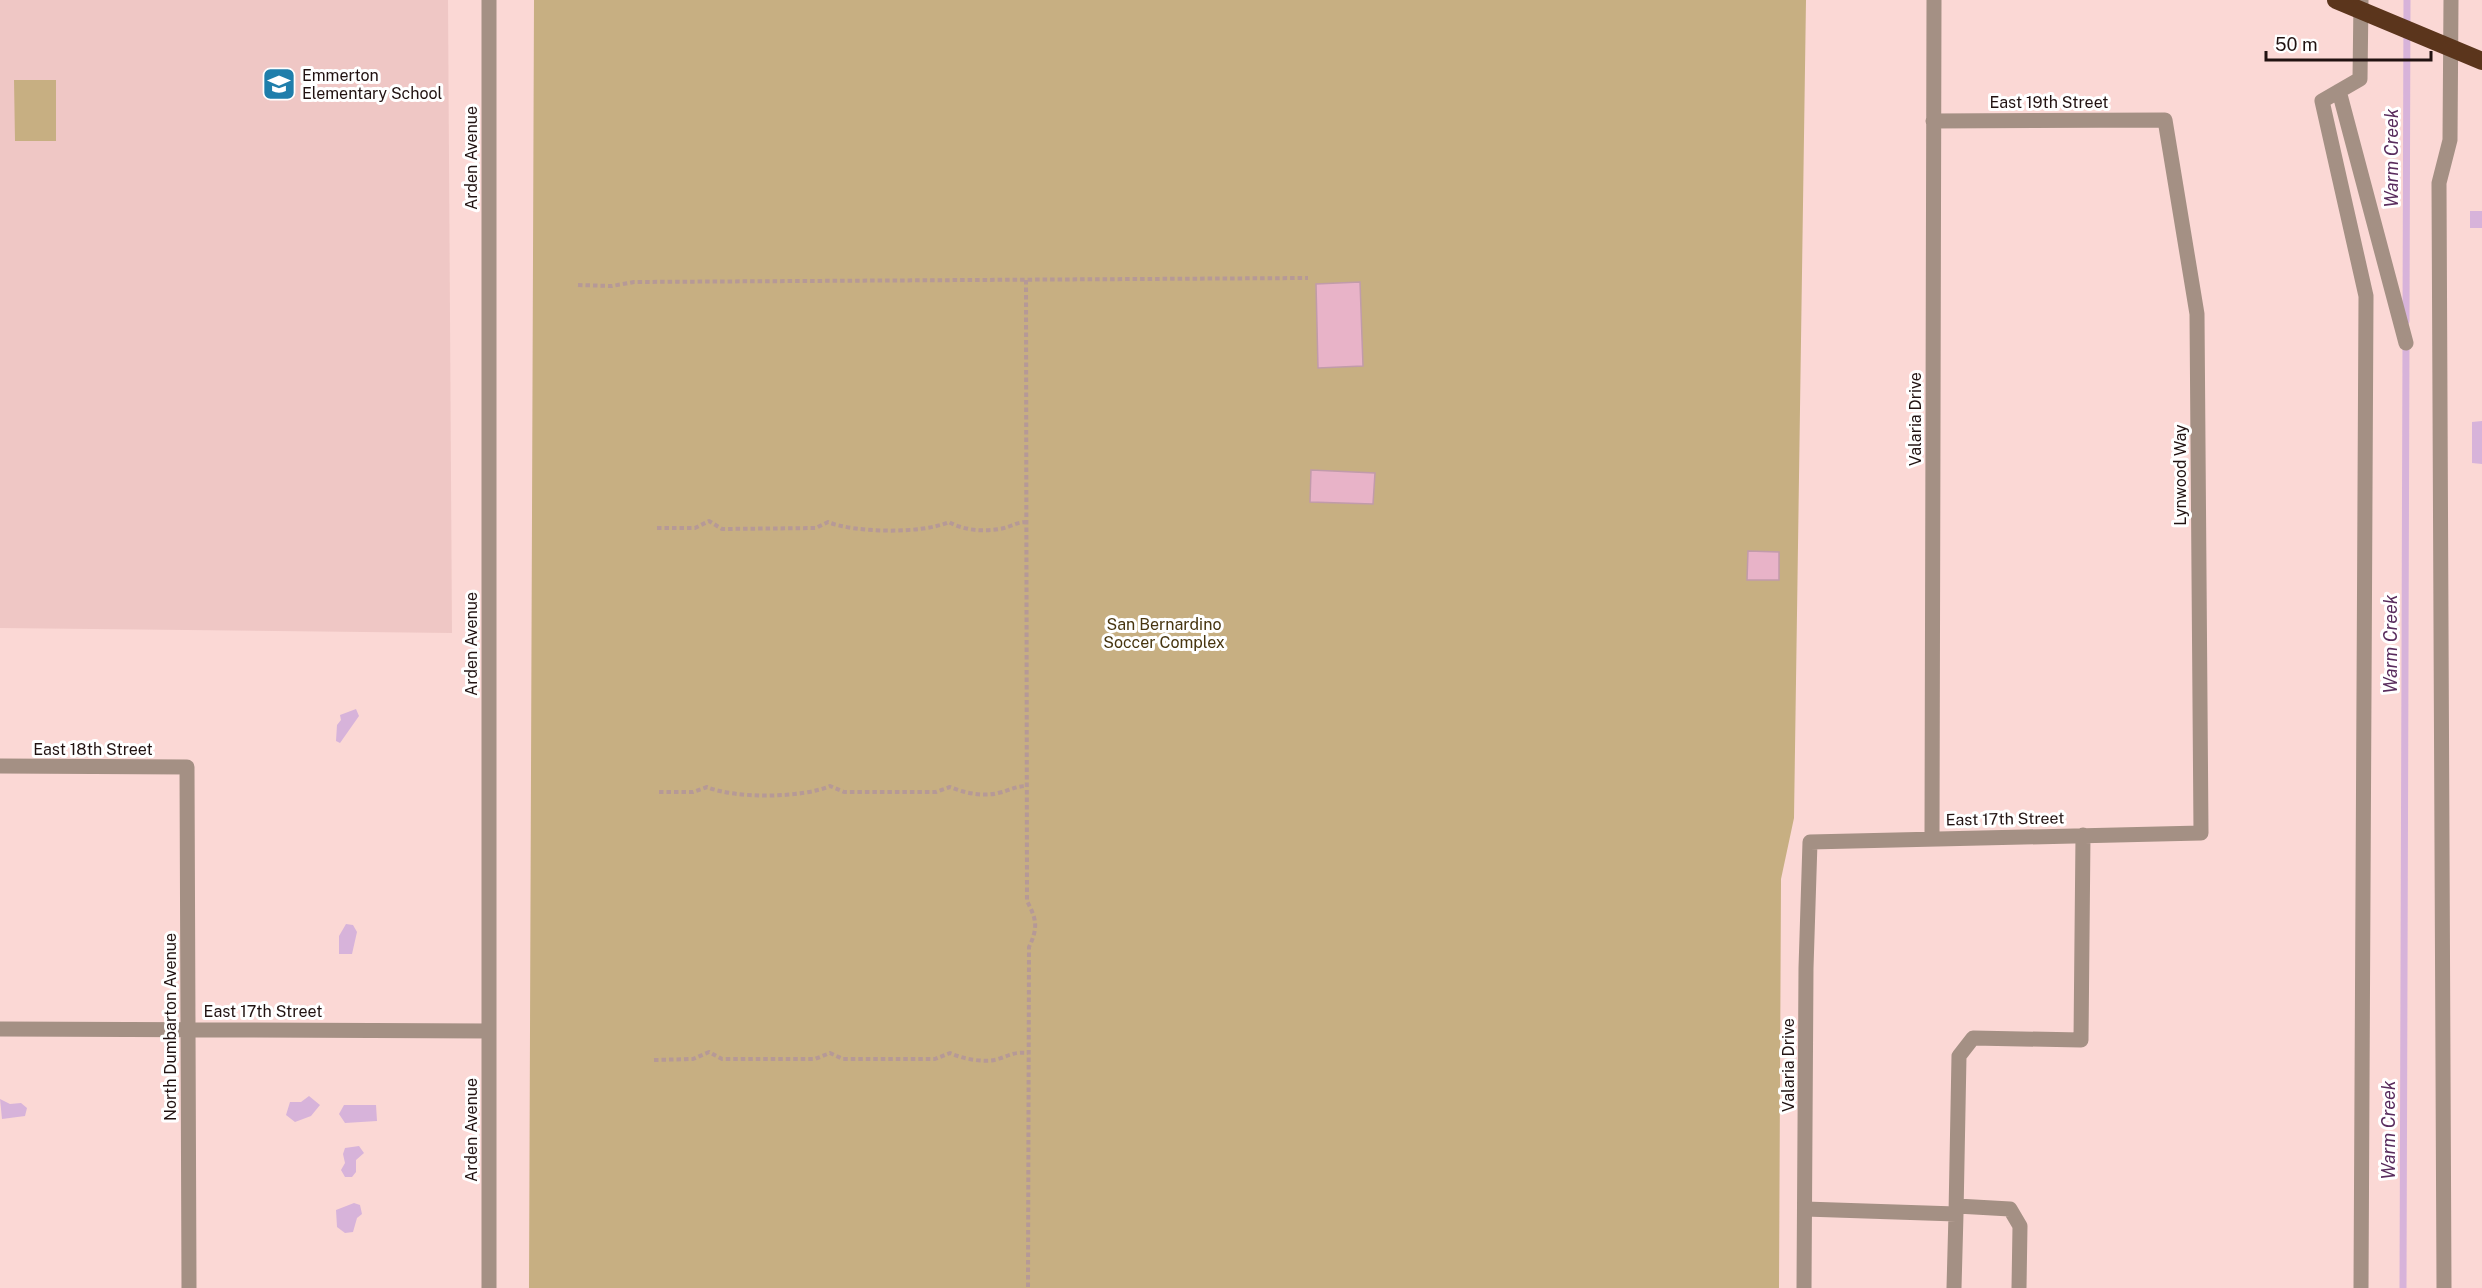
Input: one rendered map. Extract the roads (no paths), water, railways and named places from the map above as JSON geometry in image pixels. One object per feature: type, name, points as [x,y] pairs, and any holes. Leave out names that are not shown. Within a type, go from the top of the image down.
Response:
[{"type":"highway","points":[[2336,0],[2482,61]]},
{"type":"street","name":"Arden Avenue","points":[[489,0],[489,1288]]},
{"type":"street","name":"Valaria Drive","points":[[1932,838],[1934,0]]},
{"type":"street","points":[[2361,0],[2360,79],[2322,101],[2366,296],[2361,1288]]},
{"type":"street","points":[[2444,1288],[2439,183],[2450,140],[2451,0]]},
{"type":"street","points":[[2339,91],[2406,343]]},
{"type":"street","name":"East 19th Street","points":[[1933,121],[2165,120]]},
{"type":"street","name":"Lynwood Way","points":[[2165,120],[2197,314],[2201,832]]},
{"type":"street","name":"East 18th Street","points":[[0,766],[187,767]]},
{"type":"street","name":"North Dumbarton Avenue","points":[[187,767],[189,1288]]},
{"type":"street","name":"East 17th Street","points":[[1810,842],[2201,832]]},
{"type":"street","points":[[1954,1288],[1959,1056],[1973,1038],[2080,1040],[2083,835]]},
{"type":"street","name":"Valaria Drive","points":[[1804,1288],[1806,968],[1810,842]]},
{"type":"street","name":"East 17th Street","points":[[0,1029],[489,1031]]},
{"type":"street","points":[[1805,1209],[2010,1209],[2020,1227],[2019,1288]]},
{"type":"waterway","name":"Warm Creek","points":[[2406,321],[2407,0]]},
{"type":"waterway","name":"Warm Creek","points":[[2403,1288],[2406,342]]},
{"type":"place","name":"Emmerton Elementary School","points":[[279,84]]},
{"type":"park label","name":"San Bernardino Soccer Complex","points":[[1164,633]]}]
